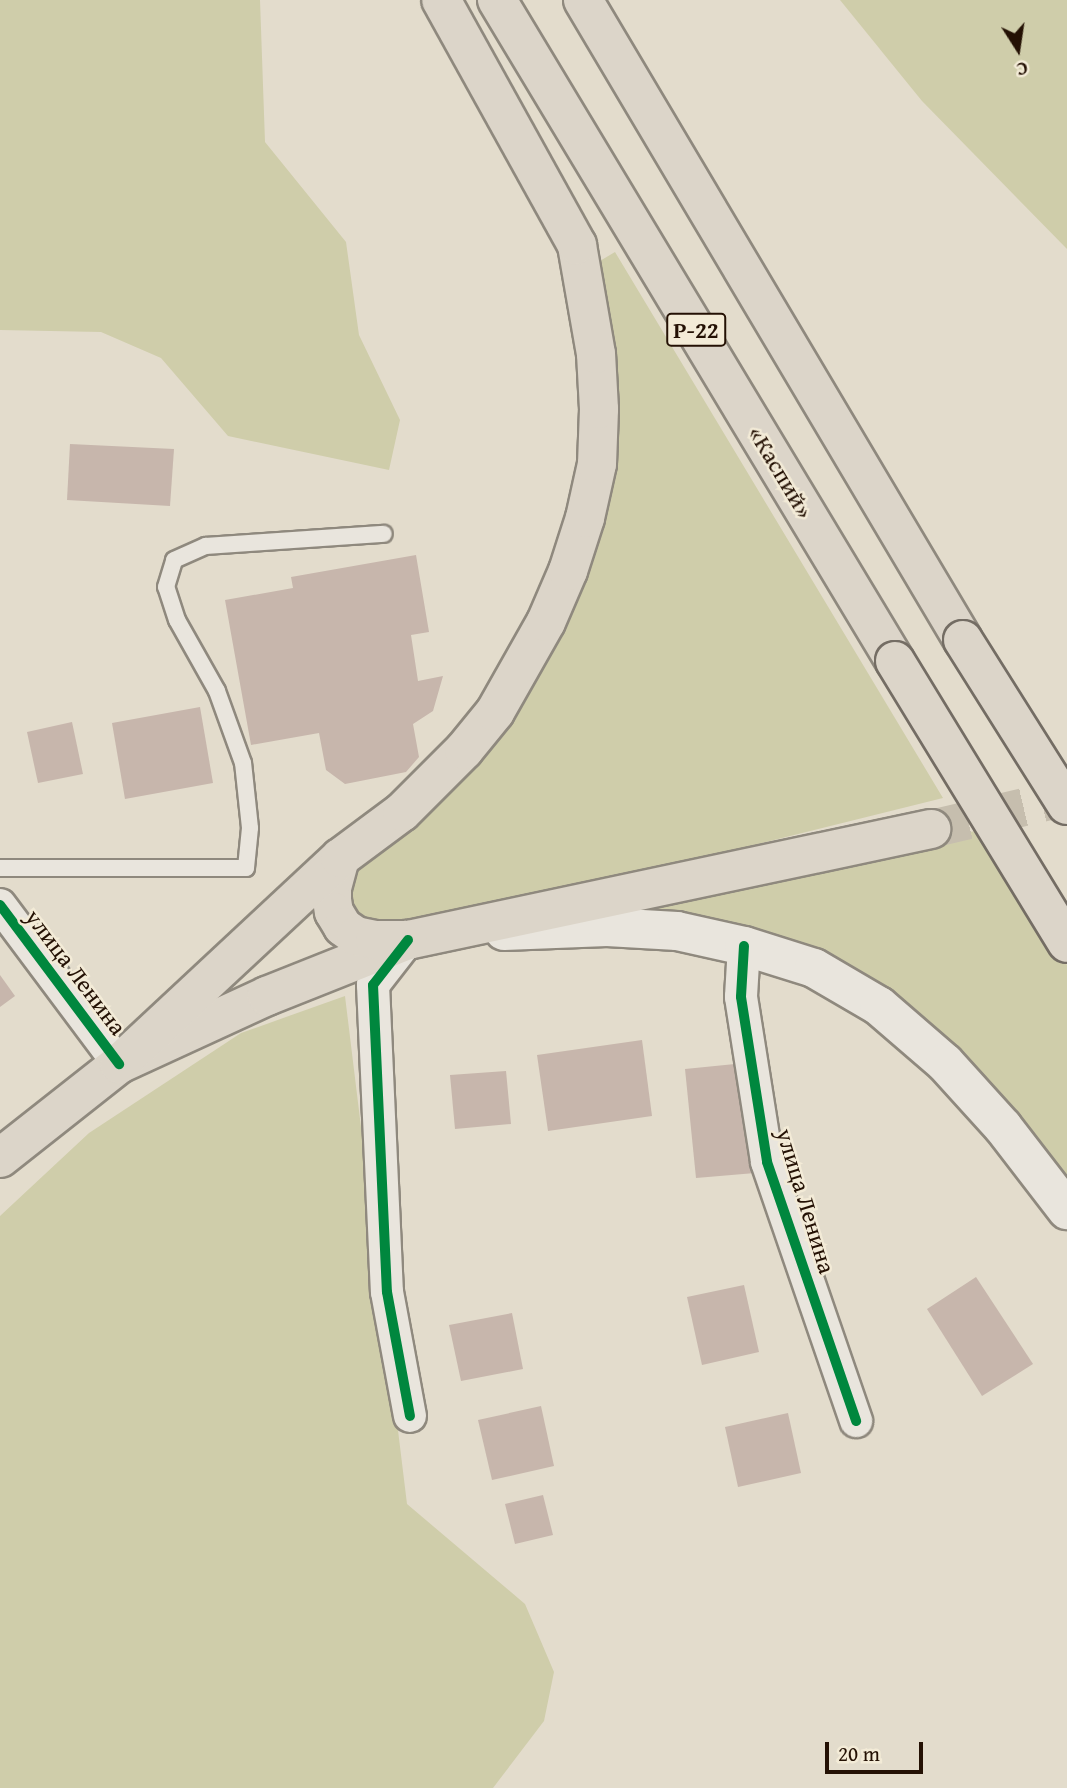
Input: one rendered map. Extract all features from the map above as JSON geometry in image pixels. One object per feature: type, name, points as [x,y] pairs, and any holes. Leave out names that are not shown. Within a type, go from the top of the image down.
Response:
[{"type":"main road","points":[[0,1158],[119,1064],[340,858],[402,812],[435,782],[495,712],[546,622],[568,571],[597,464],[599,409],[596,354],[577,245],[440,0]]},
{"type":"main road","name":"«Каспий»","points":[[496,0],[1067,943]]},
{"type":"main road","name":"Р-22","points":[[583,0],[963,639],[1067,805]]},
{"type":"main road","points":[[119,1064],[267,996],[408,940],[931,830]]},
{"type":"main road","points":[[340,858],[332,887],[334,912],[343,927],[356,936],[375,940],[408,940],[524,929],[607,927],[677,931],[744,946],[814,968],[879,1006],[953,1072],[1003,1127],[1067,1210]]},
{"type":"street","name":"улица Ленина","points":[[0,905],[119,1064]]},
{"type":"street","points":[[408,940],[373,985],[387,1292],[410,1416]]},
{"type":"street","name":"улица Ленина","points":[[744,946],[741,997],[768,1162],[856,1421]]},
{"type":"lane","points":[[0,868],[246,868],[250,828],[243,763],[217,691],[177,620],[166,587],[174,560],[206,546],[384,534]]},
{"type":"shaded area","points":[[0,0],[260,0],[265,142],[346,242],[359,335],[400,420],[389,470],[228,436],[161,358],[101,332],[0,330]]},
{"type":"shaded area","points":[[840,0],[1067,0],[1067,249],[922,101]]},
{"type":"shaded area","points":[[615,252],[943,798],[401,933],[368,932],[343,902],[350,859],[430,798],[580,550],[588,268]]},
{"type":"shaded area","points":[[975,831],[1067,965],[1067,1194],[885,998],[554,921]]},
{"type":"shaded area","points":[[345,996],[407,1504],[525,1604],[554,1672],[544,1721],[493,1788],[0,1788],[0,1216],[89,1133],[241,1033]]},
{"type":"building","points":[[70,444],[174,449],[170,506],[67,500]]},
{"type":"building","points":[[416,555],[429,632],[411,635],[418,681],[443,676],[433,711],[413,724],[419,757],[406,772],[345,784],[326,770],[319,733],[251,745],[225,600],[293,588],[291,577]]},
{"type":"building","points":[[200,707],[213,783],[125,799],[112,723]]},
{"type":"building","points":[[72,722],[83,774],[38,783],[27,732]]},
{"type":"building","points":[[0,975],[15,996],[0,1007]]},
{"type":"building","points":[[642,1040],[652,1116],[548,1131],[537,1055]]},
{"type":"building","points":[[745,1063],[755,1173],[696,1178],[685,1069]]},
{"type":"building","points":[[506,1071],[511,1124],[455,1129],[450,1075]]},
{"type":"building","points":[[976,1277],[1033,1364],[982,1396],[927,1309]]},
{"type":"building","points":[[744,1285],[759,1352],[702,1365],[687,1297]]},
{"type":"building","points":[[512,1313],[523,1369],[461,1381],[449,1325]]},
{"type":"building","points":[[541,1406],[554,1466],[492,1480],[478,1420]]},
{"type":"building","points":[[788,1413],[801,1473],[738,1487],[725,1427]]},
{"type":"building","points":[[543,1495],[553,1535],[515,1544],[505,1504]]},
{"type":"tunnel","points":[[931,829],[1067,797]]},
{"type":"cycle path","points":[[0,905],[119,1064]]},
{"type":"cycle path","points":[[408,940],[373,985],[387,1292],[410,1416]]},
{"type":"cycle path","points":[[744,946],[741,997],[767,1162],[856,1421]]}]
